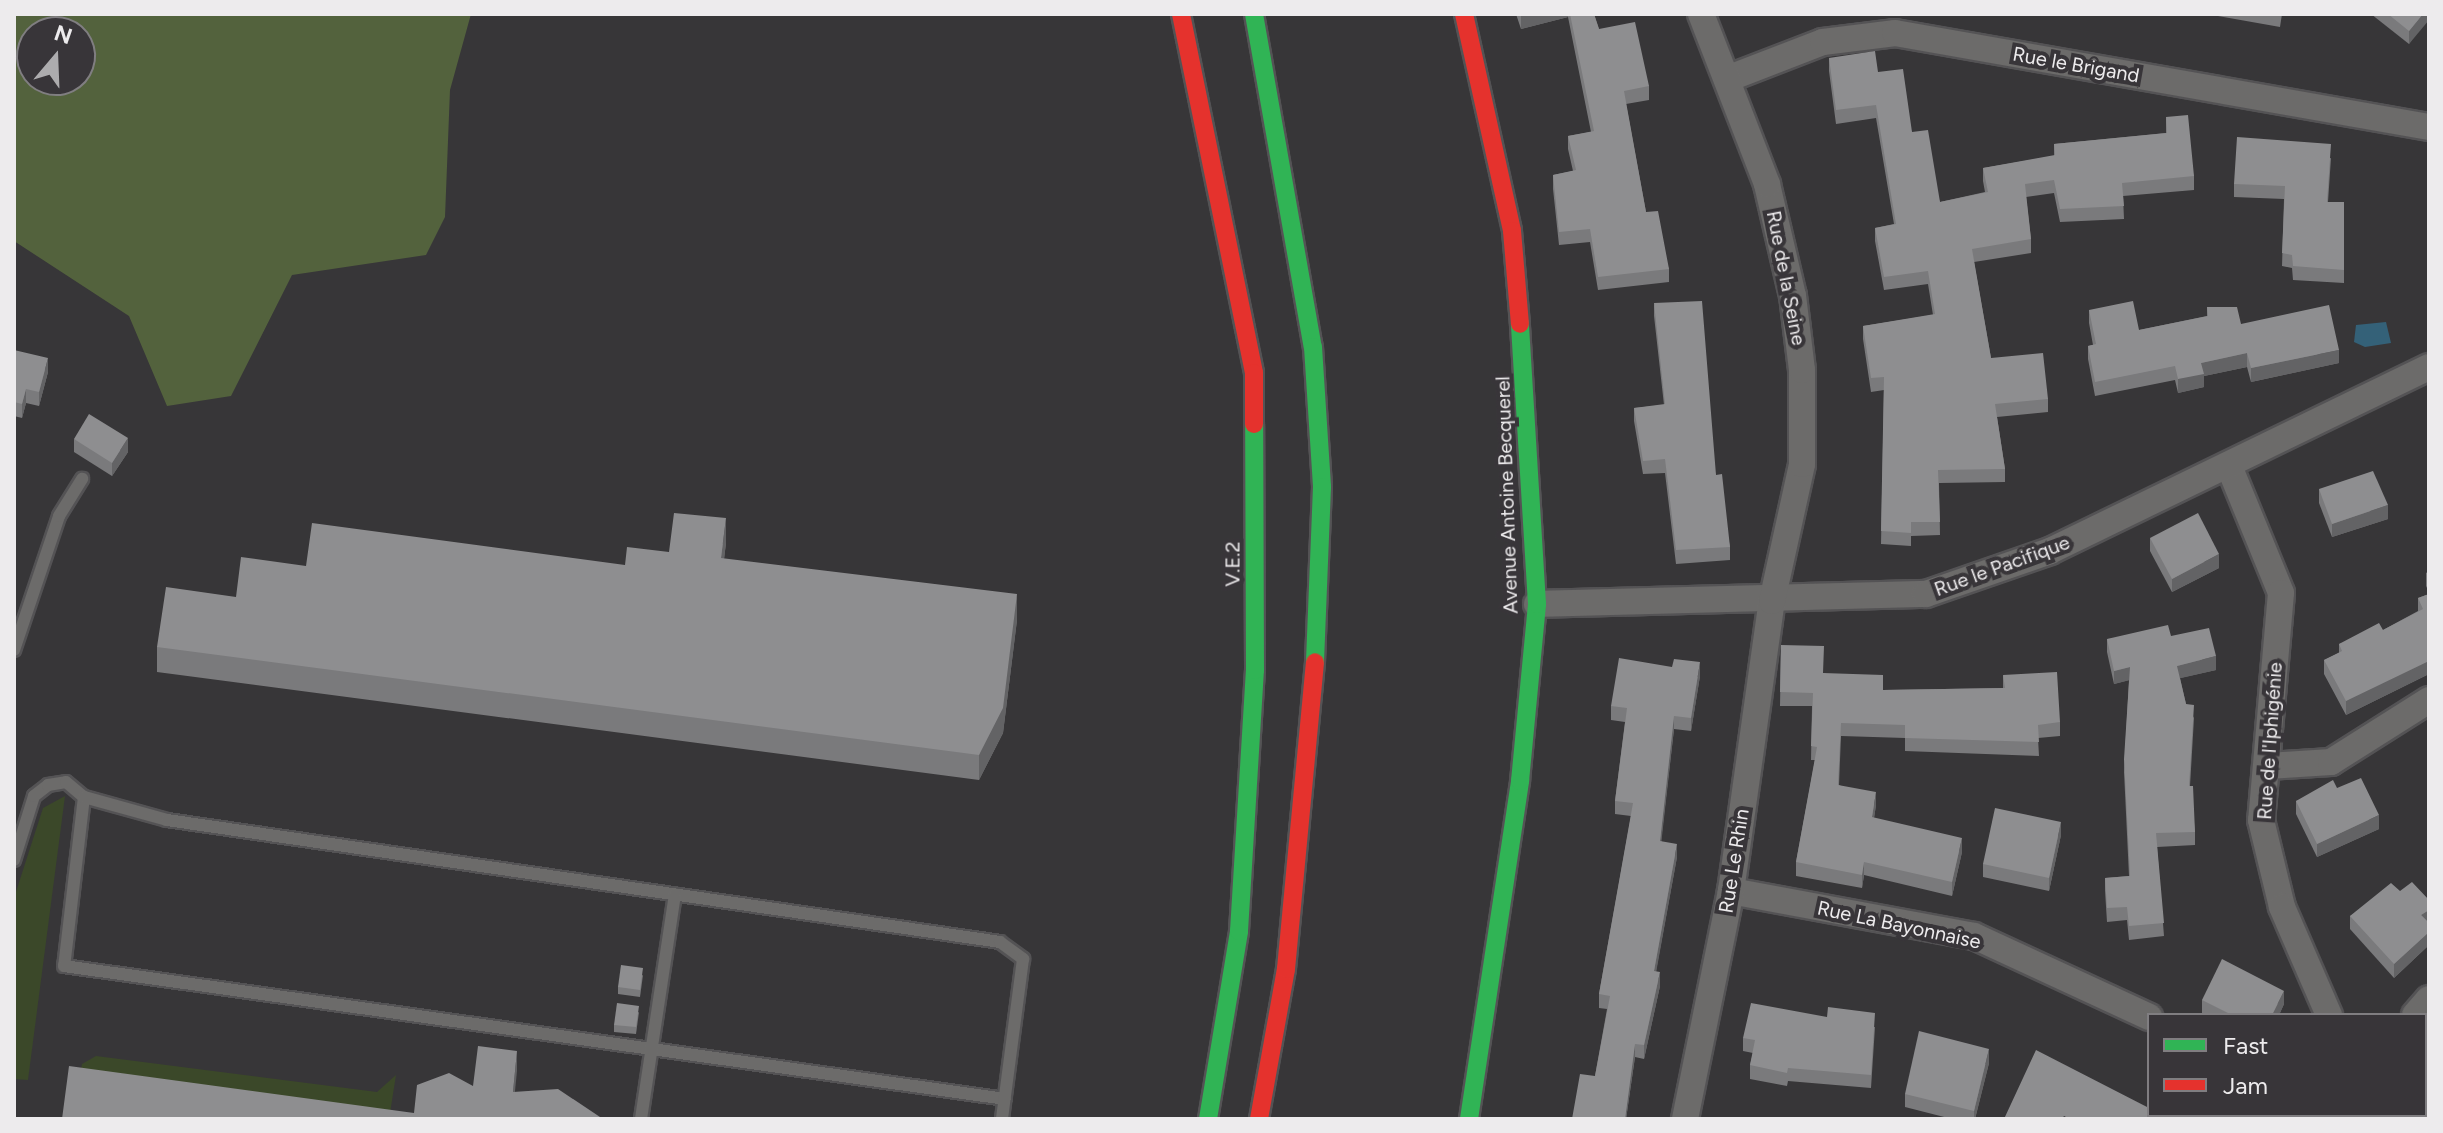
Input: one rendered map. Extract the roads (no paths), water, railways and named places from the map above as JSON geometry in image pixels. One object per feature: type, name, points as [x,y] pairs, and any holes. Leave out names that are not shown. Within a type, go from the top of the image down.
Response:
[{"type":"main road","name":"V.E.2","points":[[1181,14],[1254,373],[1255,670],[1241,900],[1208,1119]]},
{"type":"main road","points":[[1254,14],[1277,122],[1313,347],[1322,487],[1314,697],[1286,969],[1259,1119]]},
{"type":"main road","name":"Avenue Antoine Becquerel","points":[[1464,14],[1512,231],[1528,416],[1537,604],[1520,781],[1469,1119]]},
{"type":"street","name":"Rue de la Seine","points":[[1701,14],[1767,184],[1793,296],[1802,370],[1802,464],[1772,601]]},
{"type":"street","name":"Rue le Brigand","points":[[1727,79],[1823,42],[1895,33],[2429,127]]},
{"type":"street","name":"Rue le Pacifique","points":[[1537,604],[1772,601],[1926,594],[2050,551],[2429,367]]},
{"type":"street","name":"Rue de l'Iphigénie","points":[[2229,466],[2281,593],[2261,820],[2282,907],[2328,1013]]},
{"type":"street","name":"Rue Le Rhin","points":[[1685,1119],[1731,891],[1772,601]]},
{"type":"street","points":[[2268,766],[2331,762],[2429,700]]},
{"type":"street","name":"Rue La Bayonnaise","points":[[1731,891],[1974,936],[2147,1016]]},
{"type":"lane","points":[[14,650],[59,516],[82,479]]},
{"type":"lane","points":[[14,860],[34,796],[48,785],[66,782],[84,797],[167,820],[1000,942],[1023,959],[1002,1119]]},
{"type":"lane","points":[[84,797],[64,966],[1005,1099]]},
{"type":"lane","points":[[641,1119],[675,895]]},
{"type":"water","points":[[2386,322],[2391,343],[2365,347],[2354,342],[2356,325]]}]
